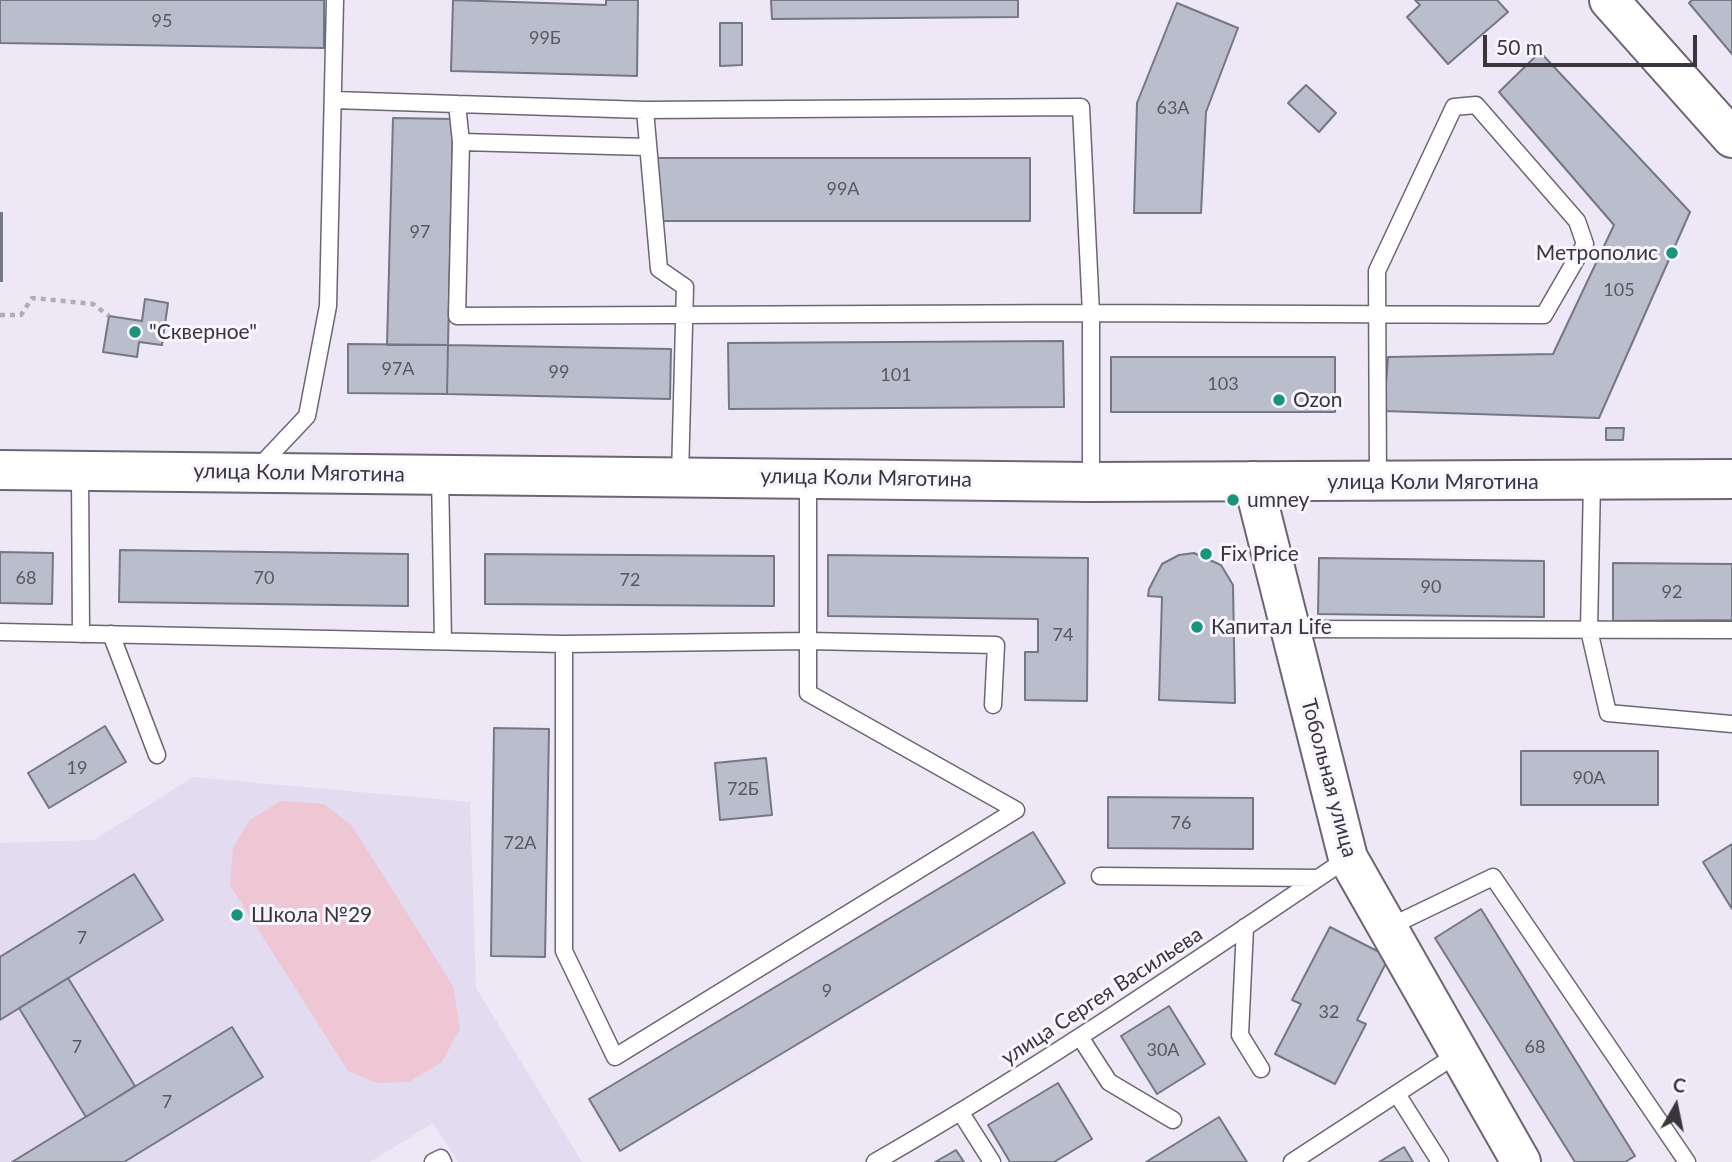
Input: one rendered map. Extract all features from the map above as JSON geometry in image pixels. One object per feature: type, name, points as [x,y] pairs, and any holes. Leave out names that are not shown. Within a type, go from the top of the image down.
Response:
[{"type":"main road","points":[[1609,0],[1732,138]]},
{"type":"main road","name":"улица Коли Мяготина","points":[[0,470],[1091,482],[1378,483],[1732,479]]},
{"type":"main road","name":"Тобольная улица","points":[[1253,481],[1290,629],[1333,868],[1387,928],[1521,1162]]},
{"type":"lane","points":[[254,472],[307,416],[328,306],[335,0]]},
{"type":"lane","points":[[334,100],[645,110],[1081,107],[1091,313],[1091,482]]},
{"type":"lane","points":[[457,104],[461,142],[457,316],[1091,313],[1377,313],[1518,317],[1544,315],[1584,244],[1577,221],[1476,105],[1454,107],[1377,271],[1377,313],[1378,483]]},
{"type":"lane","points":[[645,110],[659,269],[685,287],[680,476]]},
{"type":"lane","points":[[461,142],[648,147]]},
{"type":"lane","points":[[80,471],[81,634]]},
{"type":"lane","points":[[440,474],[443,641]]},
{"type":"lane","points":[[564,644],[564,951],[615,1057],[1016,810],[808,693],[808,477]]},
{"type":"lane","points":[[1592,481],[1589,630],[1608,713],[1732,724]]},
{"type":"lane","points":[[1290,629],[1732,630]]},
{"type":"lane","points":[[0,632],[564,644],[808,640],[996,645],[993,705]]},
{"type":"lane","points":[[111,634],[157,755]]},
{"type":"lane","points":[[1100,876],[1333,868]]},
{"type":"lane","name":"улица Сергея Васильева","points":[[875,1162],[961,1113],[1080,1037],[1333,868]]},
{"type":"lane","points":[[1387,928],[1493,877],[1687,1162]]},
{"type":"lane","points":[[1245,927],[1240,1035],[1261,1069]]},
{"type":"lane","points":[[1080,1037],[1110,1082],[1173,1120]]},
{"type":"lane","points":[[1292,1162],[1459,1053]]},
{"type":"lane","points":[[1397,1094],[1440,1162]]},
{"type":"lane","points":[[961,1113],[992,1162]]},
{"type":"lane","points":[[433,1162],[441,1158],[443,1162]]},
{"type":"path","points":[[0,315],[21,315],[32,298],[93,304],[109,316]]},
{"type":"shaded area","name":"Школа №29","points":[[193,777],[470,802],[476,988],[582,1162],[458,1162],[433,1123],[370,1162],[0,1162],[0,843],[94,840]]},
{"type":"shaded area","points":[[280,801],[324,804],[352,826],[453,986],[460,1028],[442,1062],[409,1082],[376,1083],[348,1071],[230,885],[233,848],[249,821]]},
{"type":"building","points":[[0,0],[324,0],[324,48],[0,43]]},
{"type":"building","points":[[453,0],[606,5],[606,0],[638,0],[637,76],[451,71]]},
{"type":"building","points":[[771,0],[1018,0],[1018,17],[772,19]]},
{"type":"building","points":[[1415,0],[1497,0],[1508,12],[1448,64],[1407,17],[1420,5]]},
{"type":"building","points":[[1692,0],[1732,0],[1732,54],[1689,3]]},
{"type":"building","points":[[1177,3],[1238,28],[1206,112],[1201,213],[1134,213],[1137,103]]},
{"type":"building","points":[[720,23],[742,23],[742,65],[720,66]]},
{"type":"building","points":[[1540,52],[1690,212],[1599,418],[1384,411],[1388,357],[1553,354],[1614,225],[1499,92]]},
{"type":"building","points":[[1306,85],[1336,113],[1319,132],[1288,103]]},
{"type":"building","points":[[393,118],[453,119],[448,345],[387,345]]},
{"type":"building","points":[[657,158],[1030,158],[1030,221],[657,221]]},
{"type":"building","points":[[2,213],[2,281],[0,281]]},
{"type":"building","name":"\"Скверное\"","points":[[145,299],[168,303],[162,345],[139,342],[137,357],[103,352],[109,316],[142,321]]},
{"type":"building","points":[[1063,341],[1064,407],[729,409],[728,343]]},
{"type":"building","points":[[348,344],[448,345],[447,394],[348,393]]},
{"type":"building","points":[[448,345],[671,349],[670,399],[447,394]]},
{"type":"building","points":[[1111,357],[1335,357],[1335,412],[1111,412]]},
{"type":"building","points":[[1606,428],[1624,428],[1623,440],[1606,440]]},
{"type":"building","points":[[120,550],[408,554],[408,606],[119,602]]},
{"type":"building","points":[[0,552],[53,553],[52,604],[0,603]]},
{"type":"building","points":[[1194,553],[1221,565],[1233,585],[1235,703],[1159,700],[1162,597],[1148,596],[1149,589],[1162,564],[1179,555]]},
{"type":"building","points":[[485,554],[774,556],[774,606],[485,604]]},
{"type":"building","points":[[828,555],[1088,558],[1087,701],[1025,700],[1025,652],[1038,652],[1038,619],[828,616]]},
{"type":"building","points":[[1319,558],[1544,561],[1544,617],[1318,614]]},
{"type":"building","points":[[1613,563],[1732,564],[1732,620],[1613,621]]},
{"type":"building","points":[[105,726],[126,762],[49,808],[28,773]]},
{"type":"building","points":[[494,728],[549,729],[545,957],[491,956]]},
{"type":"building","points":[[1521,751],[1658,751],[1658,805],[1521,805]]},
{"type":"building","points":[[766,758],[772,815],[720,820],[715,763]]},
{"type":"building","points":[[1108,797],[1253,798],[1253,849],[1108,848]]},
{"type":"building","points":[[1033,832],[1065,883],[620,1151],[589,1099]]},
{"type":"building","points":[[1732,844],[1732,909],[1703,862]]},
{"type":"building","points":[[134,874],[163,920],[0,1020],[0,957]]},
{"type":"building","points":[[1481,909],[1635,1156],[1625,1162],[1575,1162],[1435,938]]},
{"type":"building","points":[[1330,927],[1389,957],[1357,1020],[1366,1024],[1335,1084],[1275,1054],[1301,1004],[1292,1000]]},
{"type":"building","points":[[68,978],[135,1086],[86,1117],[19,1008]]},
{"type":"building","points":[[1169,1006],[1205,1064],[1157,1094],[1121,1036]]},
{"type":"building","points":[[232,1027],[263,1077],[124,1162],[12,1162]]},
{"type":"building","points":[[1058,1083],[1092,1139],[1054,1162],[1010,1162],[988,1125]]},
{"type":"building","points":[[1219,1117],[1247,1162],[1146,1162]]},
{"type":"building","points":[[1404,1147],[1413,1162],[1379,1162]]},
{"type":"building","points":[[956,1150],[964,1162],[935,1162]]},
{"type":"place","name":"Метрополис","points":[[1672,253]]},
{"type":"place","name":"\"Скверное\"","points":[[135,332]]},
{"type":"place","name":"Ozon","points":[[1279,400]]},
{"type":"place","name":"umney","points":[[1233,500]]},
{"type":"place","name":"Fix Price","points":[[1206,554]]},
{"type":"place","name":"Капитал Life","points":[[1197,627]]},
{"type":"place","name":"Школа №29","points":[[237,915]]}]
